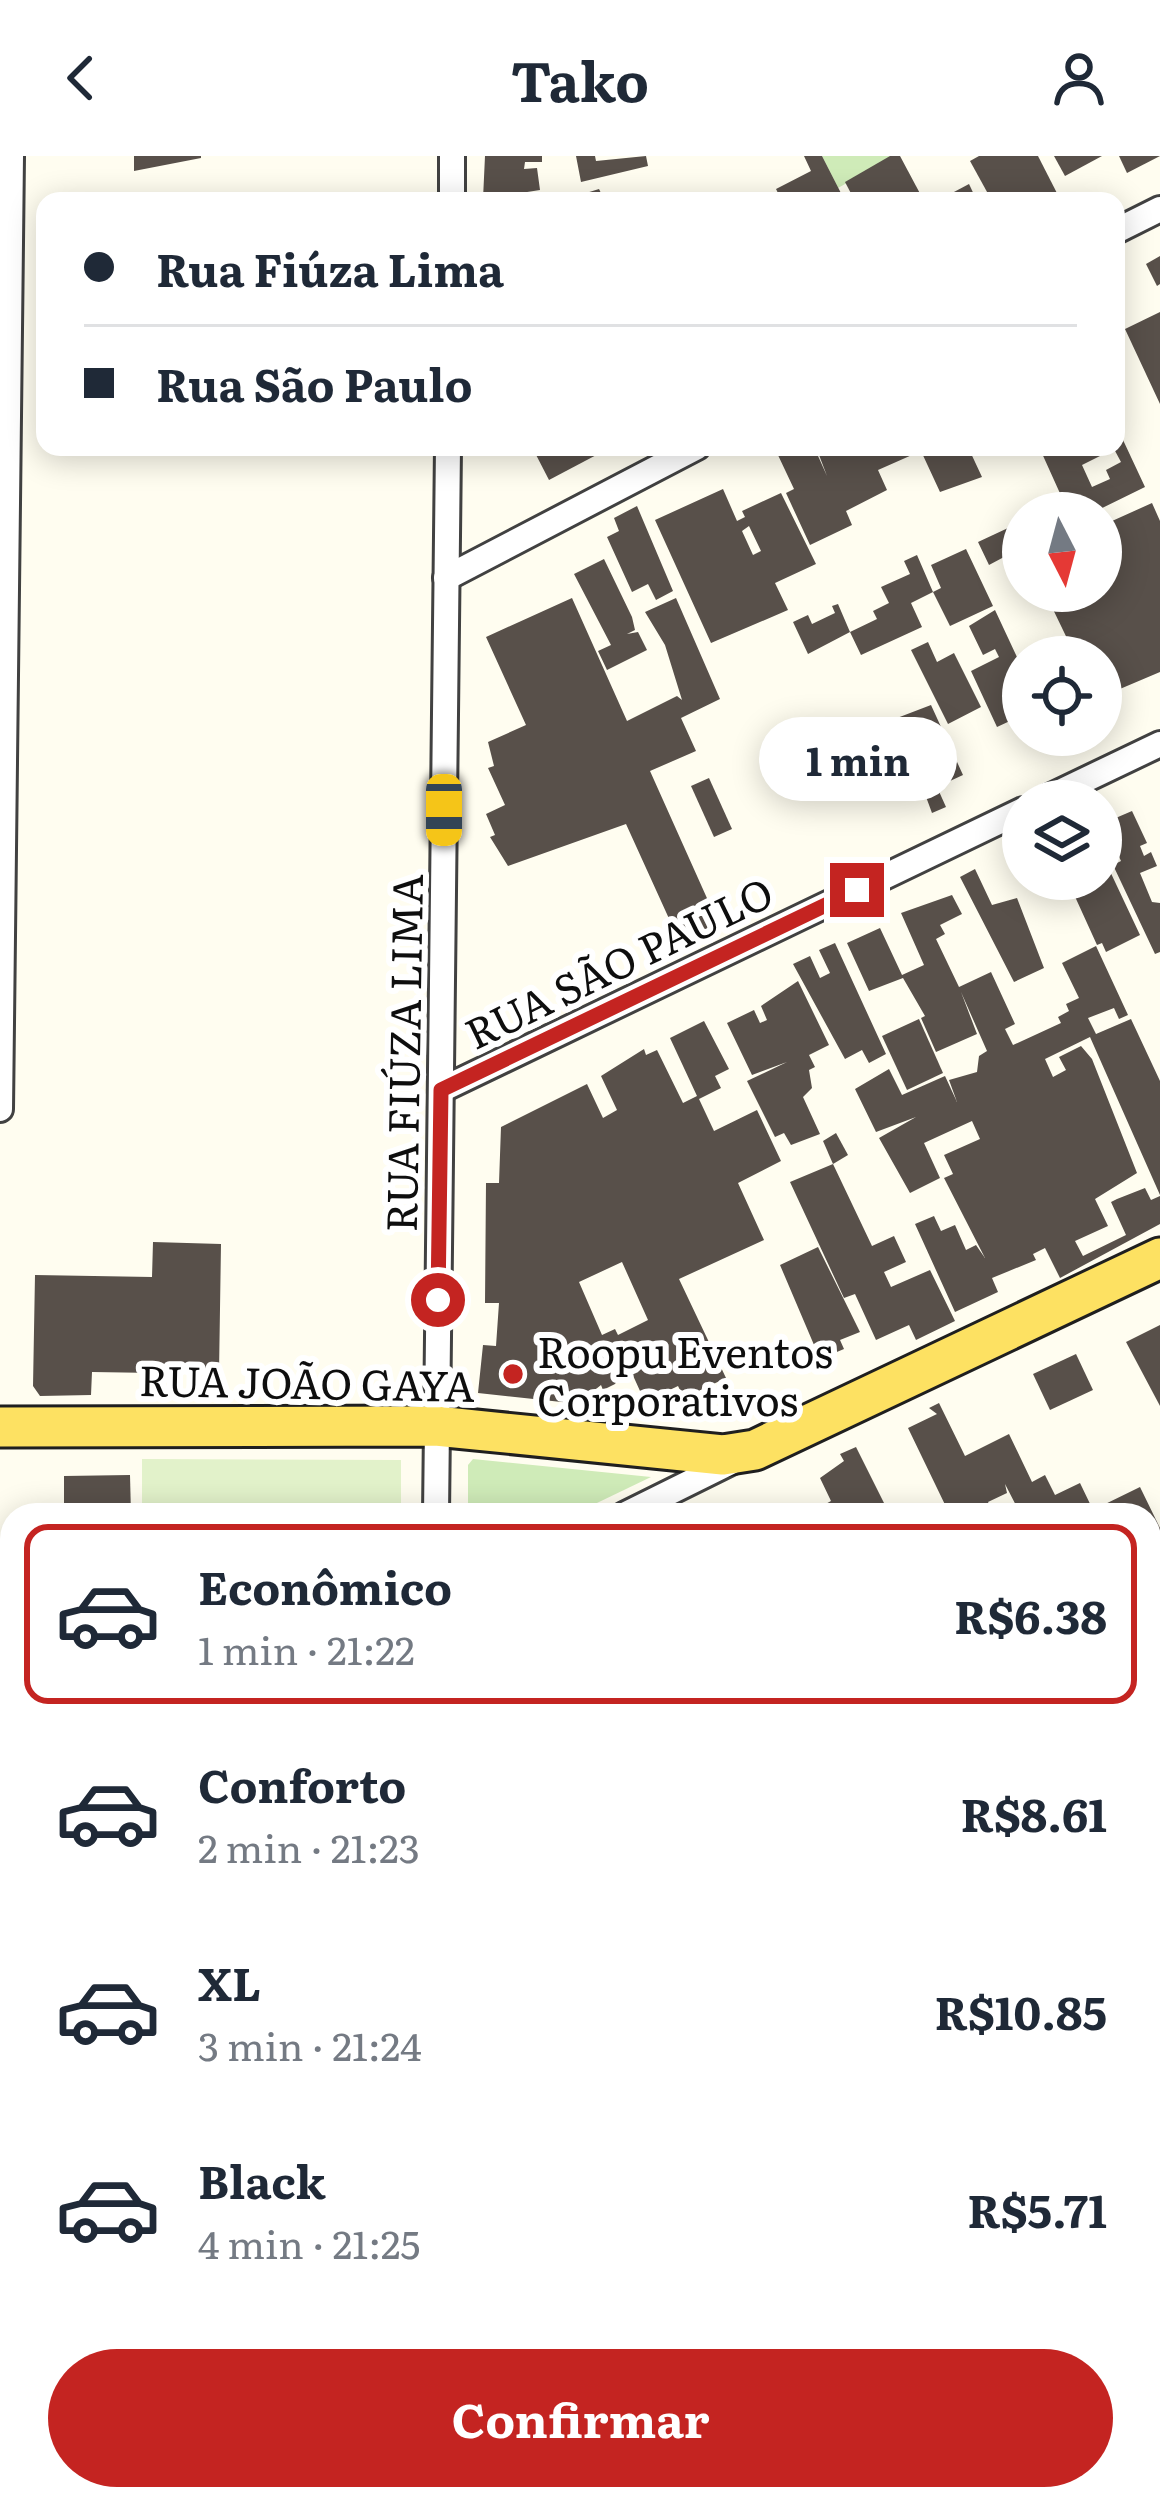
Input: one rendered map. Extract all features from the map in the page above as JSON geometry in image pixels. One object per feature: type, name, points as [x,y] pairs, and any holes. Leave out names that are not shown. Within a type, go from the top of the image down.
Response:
[{"type":"main road","points":[[755,1450],[1160,1258]]},
{"type":"main road","name":"RUA JOÃO GAYA","points":[[0,1427],[436,1426],[723,1455],[755,1450]]},
{"type":"street","points":[[0,1109],[11,156]]},
{"type":"street","points":[[452,156],[452,192]]},
{"type":"street","points":[[1125,226],[1160,209]]},
{"type":"street","name":"RUA FIÚZA LIMA","points":[[436,1503],[448,456]]},
{"type":"street","points":[[446,578],[681,456]]},
{"type":"street","points":[[1085,780],[1160,744]]},
{"type":"street","name":"RUA SÃO PAULO","points":[[441,1090],[1002,820]]},
{"type":"street","points":[[648,1503],[755,1450]]},
{"type":"green space","points":[[822,156],[890,156],[891,158],[838,188]]},
{"type":"green space","points":[[142,1459],[401,1460],[401,1503],[142,1503]]},
{"type":"green space","points":[[473,1459],[651,1477],[597,1503],[468,1503],[468,1465]]},
{"type":"building","points":[[134,156],[201,156],[201,158],[134,171]]},
{"type":"building","points":[[485,156],[542,156],[542,162],[525,162],[524,169],[537,168],[540,190],[483,192]]},
{"type":"building","points":[[576,156],[595,156],[596,161],[646,156],[648,166],[581,182]]},
{"type":"building","points":[[804,156],[822,156],[840,192],[778,192],[776,189],[811,171]]},
{"type":"building","points":[[890,156],[900,156],[919,192],[850,192],[845,182]]},
{"type":"building","points":[[979,156],[1038,156],[1056,192],[987,192],[970,161]]},
{"type":"building","points":[[1054,156],[1102,156],[1065,176]]},
{"type":"building","points":[[1119,156],[1160,156],[1127,173]]},
{"type":"building","points":[[1160,256],[1160,284],[1157,286],[1146,264]]},
{"type":"building","points":[[1160,312],[1160,404],[1125,329]]},
{"type":"building","points":[[1125,444],[1145,487],[1122,498],[1122,492],[1059,492],[1043,456],[1100,456],[1082,465],[1092,487],[1110,479],[1106,470],[1121,462],[1118,456],[1125,456]]},
{"type":"building","points":[[537,456],[594,456],[549,480]]},
{"type":"building","points":[[778,456],[818,456],[827,476],[819,456],[910,456],[878,470],[887,490],[846,511],[852,525],[810,545],[786,493],[794,489]]},
{"type":"building","points":[[923,456],[972,456],[982,477],[940,492]]},
{"type":"building","points":[[723,489],[737,521],[745,517],[742,511],[781,493],[816,564],[775,583],[788,610],[711,643],[655,520]],"holes":[[[749,526],[761,551],[753,555],[742,531]]]},
{"type":"building","points":[[1152,503],[1160,521],[1160,672],[1122,688],[1122,636],[1066,636],[1054,612],[1122,612],[1122,517]]},
{"type":"building","points":[[637,506],[673,591],[656,600],[648,584],[632,592],[607,537],[619,531],[614,518]]},
{"type":"building","points":[[1002,531],[1002,558],[989,565],[978,542]]},
{"type":"building","points":[[966,549],[993,606],[950,626],[933,592],[941,588],[931,565]]},
{"type":"building","points":[[917,555],[933,592],[911,603],[922,627],[861,655],[850,632],[877,619],[873,611],[889,603],[881,587],[910,574],[904,561]]},
{"type":"building","points":[[604,559],[632,617],[635,630],[627,634],[638,632],[647,650],[607,670],[598,651],[611,645],[574,574]]},
{"type":"building","points":[[572,598],[627,721],[677,696],[682,700],[665,645],[645,612],[676,598],[720,699],[681,718],[696,751],[650,771],[719,925],[681,945],[626,824],[508,866],[490,837],[495,835],[486,814],[505,805],[488,768],[494,766],[488,742],[526,725],[486,637]]},
{"type":"building","points":[[838,604],[850,632],[808,654],[793,622],[808,615],[812,624],[835,613],[832,606]]},
{"type":"building","points":[[995,610],[1007,636],[1002,636],[1002,725],[997,727],[971,671],[999,657],[995,649],[983,655],[969,626]]},
{"type":"building","points":[[928,642],[937,662],[954,653],[981,707],[948,724],[911,650]]},
{"type":"building","points":[[931,705],[963,775],[937,787],[946,807],[932,813],[897,718]]},
{"type":"building","points":[[709,778],[732,829],[714,837],[691,786]]},
{"type":"building","points":[[1132,811],[1147,843],[1140,846],[1144,856],[1151,852],[1157,866],[1140,873],[1152,902],[1160,903],[1160,952],[1155,954],[1122,884],[1122,815]]},
{"type":"building","points":[[975,869],[992,905],[1018,900],[1044,968],[1014,982],[960,877]]},
{"type":"building","points":[[952,895],[962,914],[940,925],[945,934],[936,939],[959,987],[991,972],[1015,1024],[1005,1029],[1013,1045],[1061,1023],[1058,1017],[1069,1011],[1066,1004],[1079,998],[1062,963],[1096,946],[1128,1015],[1119,1019],[1114,1008],[1088,1018],[1096,1034],[1131,1019],[1160,1081],[1160,1195],[1090,1037],[1045,1059],[1053,1077],[1066,1070],[1059,1057],[1081,1046],[1092,1059],[1137,1173],[1095,1199],[1108,1226],[1075,1241],[1083,1256],[1126,1235],[1111,1202],[1117,1199],[1145,1188],[1151,1200],[1160,1196],[1160,1224],[1060,1278],[1045,1248],[1033,1254],[1036,1260],[992,1278],[998,1292],[955,1312],[915,1224],[934,1216],[941,1231],[955,1225],[966,1250],[976,1245],[985,1258],[944,1178],[953,1174],[944,1155],[980,1139],[972,1121],[924,1143],[940,1178],[910,1193],[879,1138],[916,1117],[876,1132],[855,1089],[889,1069],[902,1095],[945,1076],[957,1102],[949,1080],[977,1072],[979,1056],[987,1051],[961,992],[977,1034],[936,1052],[921,1018],[925,1016],[903,978],[869,991],[847,943],[880,928],[902,975],[924,965],[901,913]]},
{"type":"building","points":[[1122,897],[1140,935],[1106,952],[1102,943],[1097,945],[1077,900]]},
{"type":"building","points":[[835,943],[886,1054],[869,1063],[862,1050],[845,1059],[793,964],[810,956],[820,978],[830,973],[819,950]]},
{"type":"building","points":[[798,981],[829,1045],[809,1055],[815,1067],[809,1070],[812,1088],[803,1097],[820,1134],[791,1145],[784,1133],[775,1137],[747,1081],[787,1062],[752,1075],[727,1023],[754,1010],[760,1023],[767,1020],[761,1006]]},
{"type":"building","points":[[919,1019],[943,1073],[907,1090],[882,1036]]},
{"type":"building","points":[[704,1021],[729,1069],[715,1076],[721,1088],[699,1099],[714,1131],[757,1110],[781,1161],[738,1183],[764,1240],[679,1279],[726,1378],[684,1398],[678,1386],[645,1402],[621,1349],[610,1354],[620,1376],[615,1384],[603,1390],[601,1385],[586,1397],[584,1392],[577,1395],[580,1404],[478,1393],[483,1345],[496,1346],[499,1303],[485,1303],[486,1183],[499,1183],[501,1127],[587,1084],[603,1118],[617,1110],[601,1076],[644,1049],[646,1055],[657,1050],[683,1103],[697,1096],[670,1038]],"holes":[[[622,1262],[648,1320],[618,1335],[615,1329],[602,1335],[579,1282]]]},
{"type":"building","points":[[836,1133],[848,1155],[833,1164],[823,1141]]},
{"type":"building","points":[[833,1164],[872,1246],[894,1236],[906,1262],[884,1272],[891,1287],[930,1270],[955,1321],[916,1340],[909,1325],[876,1340],[855,1294],[844,1298],[790,1182]]},
{"type":"building","points":[[153,1242],[221,1244],[219,1374],[92,1372],[91,1395],[40,1396],[33,1386],[35,1275],[152,1277]]},
{"type":"building","points":[[818,1247],[860,1332],[840,1340],[844,1349],[820,1359],[780,1265]]},
{"type":"building","points":[[1160,1325],[1160,1406],[1126,1342]]},
{"type":"building","points":[[1076,1354],[1093,1390],[1050,1410],[1033,1374]]},
{"type":"building","points":[[939,1403],[965,1456],[1009,1434],[1032,1482],[1045,1475],[1055,1495],[1080,1483],[1090,1503],[1015,1503],[1005,1484],[1007,1493],[988,1503],[944,1503],[908,1428],[937,1414],[929,1408]]},
{"type":"building","points":[[856,1447],[884,1503],[827,1503],[831,1501],[820,1478],[844,1461],[840,1454]]},
{"type":"building","points":[[130,1475],[131,1503],[64,1503],[64,1476]]},
{"type":"building","points":[[1140,1487],[1148,1503],[1107,1503]]},
{"type":"place","name":"Roopu Eventos Corporativos","points":[[513,1374]]},
{"type":"route","points":[[438,1300],[441,1090],[857,890]]}]
